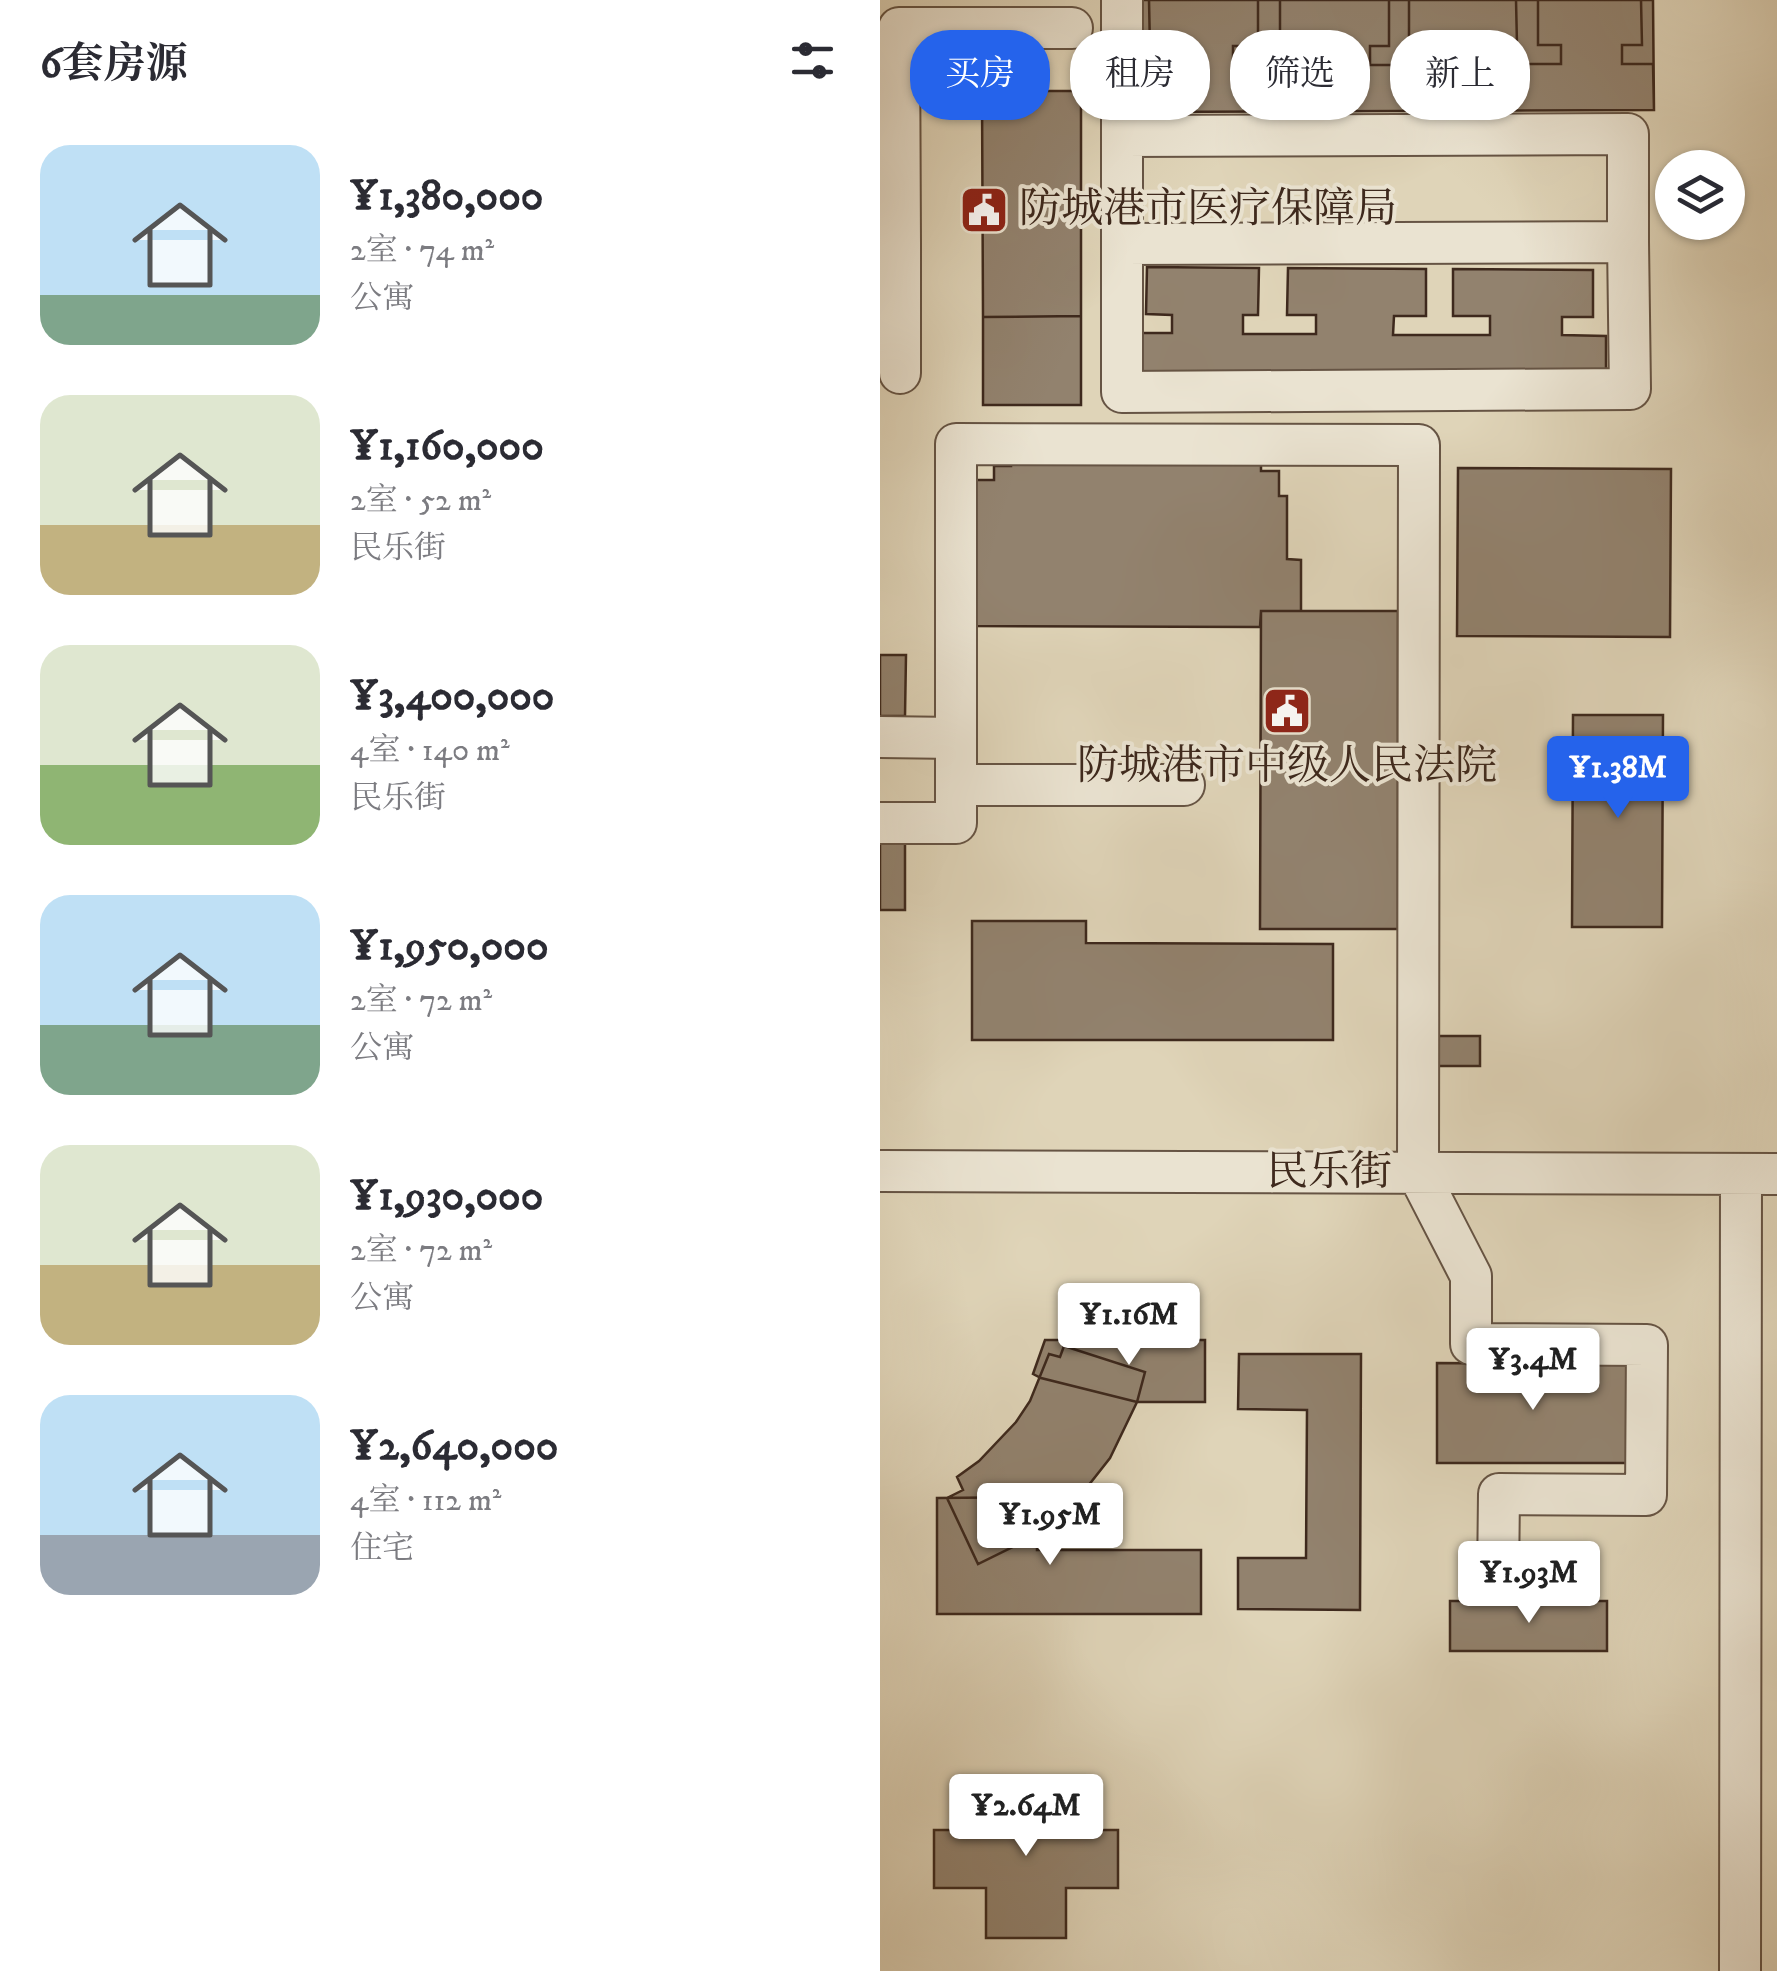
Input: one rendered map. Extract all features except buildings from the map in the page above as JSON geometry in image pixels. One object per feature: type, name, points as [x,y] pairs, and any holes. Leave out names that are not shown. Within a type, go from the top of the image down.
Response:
[{"type":"street","points":[[1122,0],[1122,136],[1122,392],[1630,389],[1628,134],[1122,136]]},
{"type":"street","points":[[900,372],[890,243],[899,28],[1072,28]]},
{"type":"street","points":[[1122,244],[1628,242]]},
{"type":"street","points":[[880,823],[956,823],[956,444],[1419,445],[1418,1173],[1471,1276],[1471,1344],[1647,1345],[1646,1495],[1499,1494],[1498,1580]]},
{"type":"street","points":[[880,737],[956,738]]},
{"type":"street","points":[[956,784],[1184,785]]},
{"type":"street","name":"民乐街","points":[[880,1172],[1759,1174]]},
{"type":"street","points":[[1740,1971],[1759,1174]]},
{"type":"place","name":"防城港市医疗保障局","points":[[984,210]]},
{"type":"place","name":"防城港市中级人民法院","points":[[1287,711]]}]
